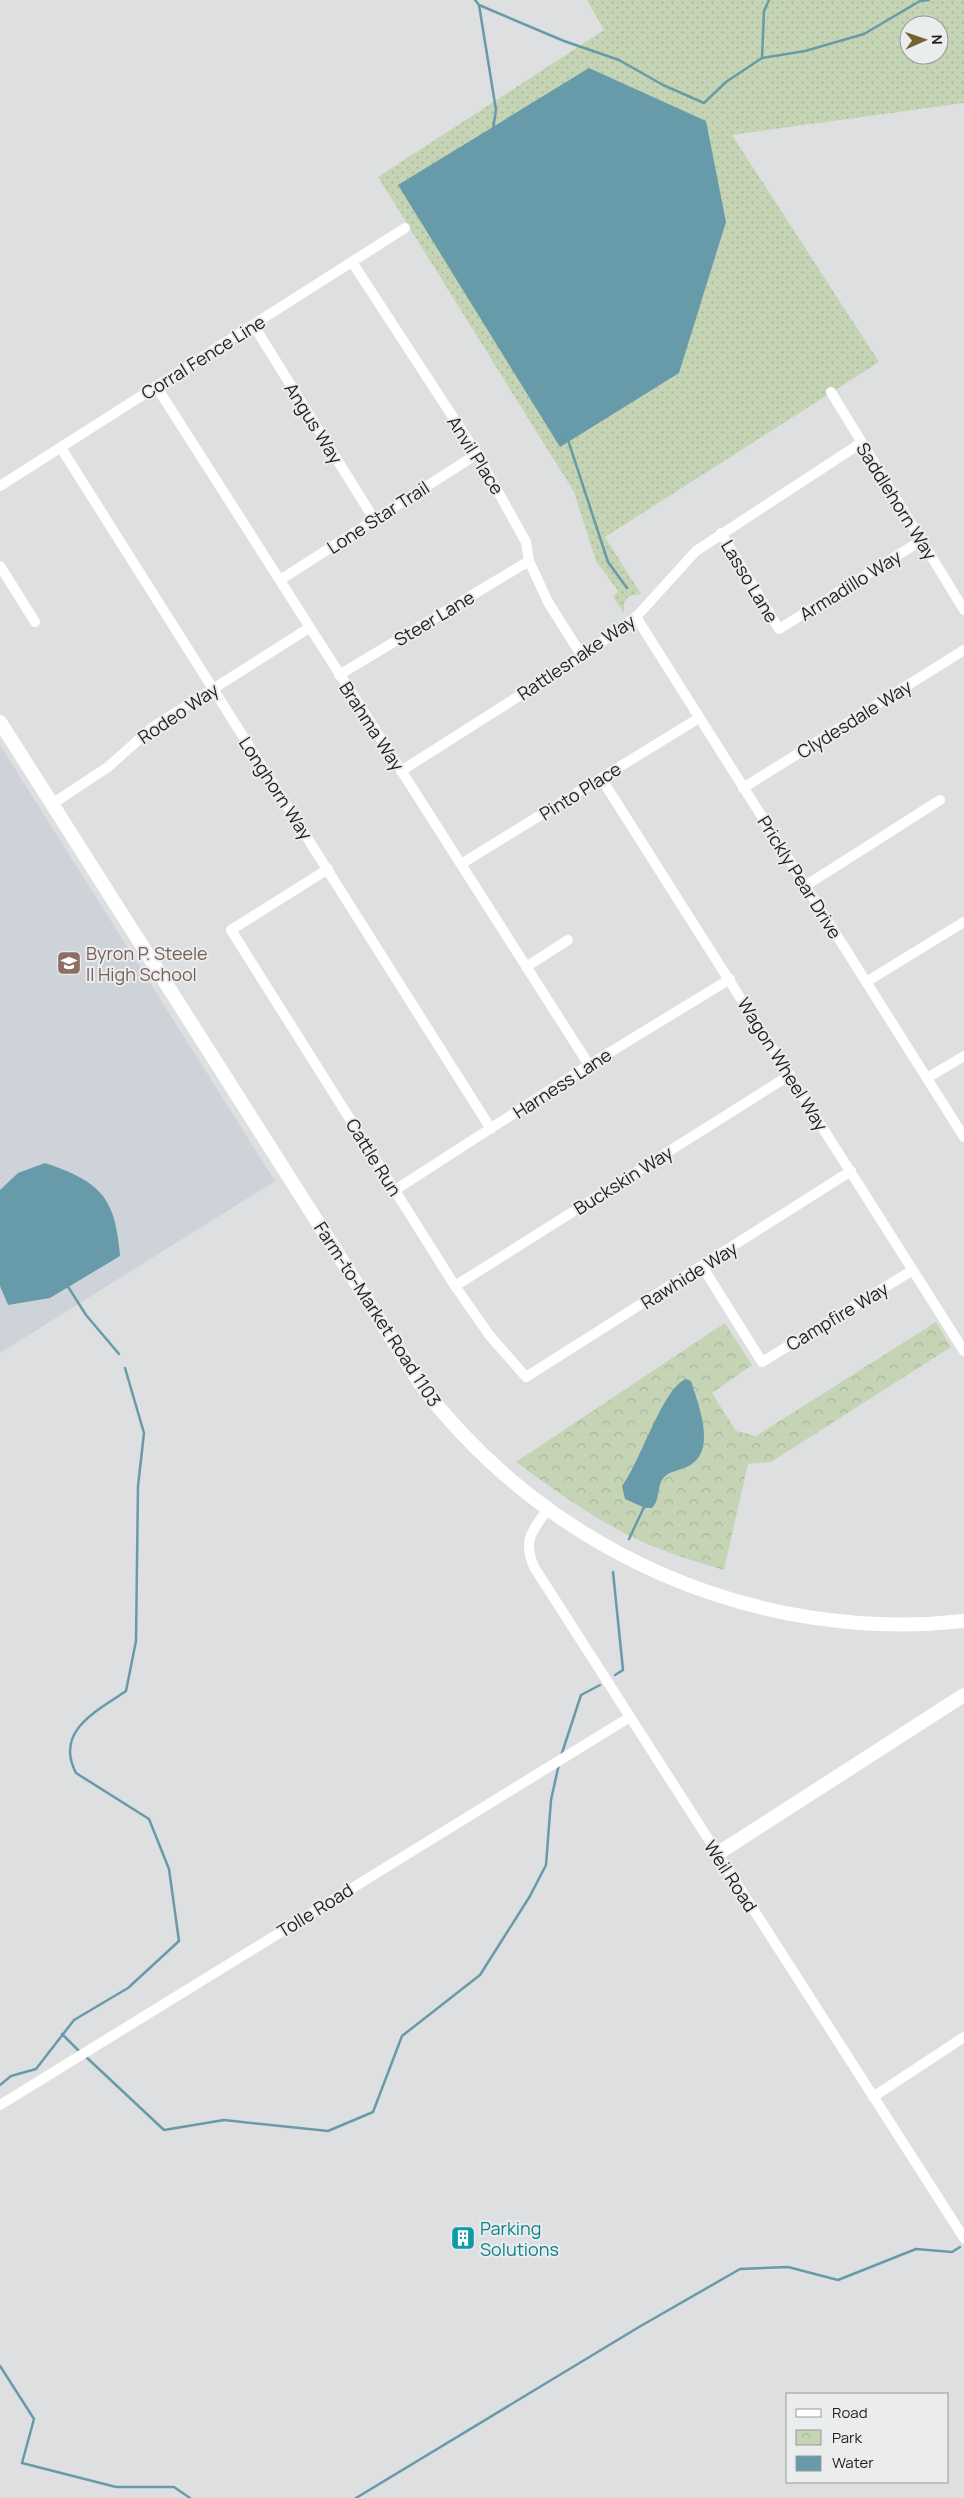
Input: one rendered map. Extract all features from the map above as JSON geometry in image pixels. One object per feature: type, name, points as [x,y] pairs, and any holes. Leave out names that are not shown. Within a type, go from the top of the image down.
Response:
[{"type":"main road","name":"Farm-to-Market Road 1103","points":[[0,722],[421,1385],[456,1428],[496,1467],[547,1510],[640,1563],[701,1590],[738,1603],[796,1616],[882,1624],[964,1620]]},
{"type":"main road","points":[[717,1854],[964,1695]]},
{"type":"street","name":"Corral Fence Line","points":[[0,486],[254,326],[405,228]]},
{"type":"street","name":"Anvil Place","points":[[352,262],[476,454],[526,542],[529,561],[548,602],[582,656]]},
{"type":"street","name":"Angus Way","points":[[254,326],[374,519]]},
{"type":"street","name":"Brahma Way","points":[[156,386],[589,1065]]},
{"type":"street","name":"Saddlehorn Way","points":[[831,392],[964,610]]},
{"type":"street","name":"Rattlesnake Way","points":[[401,771],[582,656],[636,617],[696,552],[721,533],[861,444]]},
{"type":"street","name":"Longhorn Way","points":[[61,448],[213,690],[328,868],[491,1129]]},
{"type":"street","name":"Lone Star Trail","points":[[280,580],[476,454]]},
{"type":"street","name":"Lasso Lane","points":[[721,533],[779,629]]},
{"type":"street","name":"Armadillo Way","points":[[779,629],[922,540]]},
{"type":"street","name":"Steer Lane","points":[[339,675],[529,561]]},
{"type":"street","points":[[0,566],[35,622]]},
{"type":"street","name":"Prickly Pear Drive","points":[[636,617],[964,1137]]},
{"type":"street","name":"Rodeo Way","points":[[52,804],[108,767],[153,727],[309,628]]},
{"type":"street","name":"Clydesdale Way","points":[[743,788],[964,650]]},
{"type":"street","name":"Pinto Place","points":[[461,864],[699,718]]},
{"type":"street","name":"Wagon Wheel Way","points":[[601,778],[964,1350]]},
{"type":"street","points":[[805,886],[940,800]]},
{"type":"street","name":"Cattle Run","points":[[328,868],[231,930],[455,1286],[490,1336],[526,1377]]},
{"type":"street","points":[[866,982],[964,922]]},
{"type":"street","points":[[526,967],[568,940]]},
{"type":"street","name":"Harness Lane","points":[[395,1190],[589,1065],[730,979]]},
{"type":"street","points":[[927,1078],[964,1056]]},
{"type":"street","name":"Buckskin Way","points":[[455,1286],[790,1075]]},
{"type":"street","name":"Rawhide Way","points":[[526,1377],[850,1172]]},
{"type":"street","name":"Campfire Way","points":[[702,1266],[762,1362],[912,1270]]},
{"type":"street","name":"Weil Road","points":[[547,1510],[530,1536],[529,1554],[534,1568],[964,2238]]},
{"type":"street","name":"Tolle Road","points":[[0,2104],[630,1717]]},
{"type":"street","points":[[873,2097],[964,2037]]},
{"type":"shaded area","name":"Byron P. Steele II High School","points":[[0,745],[275,1181],[0,1353]]},
{"type":"green space","points":[[587,0],[964,0],[964,103],[732,135],[879,362],[605,537],[641,594],[629,596],[624,603],[624,613],[613,597],[618,591],[596,561],[574,492],[378,177],[604,30]]},
{"type":"green space","points":[[936,1322],[951,1347],[771,1462],[748,1464],[724,1570],[662,1550],[626,1534],[556,1491],[516,1462],[725,1323],[752,1365],[712,1393],[736,1431],[756,1436]]},
{"type":"water","points":[[589,68],[706,121],[726,222],[679,373],[560,447],[398,185]]},
{"type":"water","points":[[45,1163],[80,1177],[102,1194],[114,1219],[120,1256],[50,1298],[8,1305],[0,1286],[0,1190],[18,1173]]},
{"type":"water","points":[[686,1379],[691,1381],[701,1413],[704,1436],[703,1447],[699,1456],[692,1464],[664,1477],[655,1504],[652,1508],[645,1508],[625,1499],[622,1486],[660,1410],[677,1385]]},
{"type":"waterway","points":[[475,0],[479,5],[564,41],[619,60],[663,85],[704,103],[726,82],[762,58],[764,11],[769,0]]},
{"type":"waterway","points":[[762,58],[805,51],[864,34],[920,1],[929,0]]},
{"type":"waterway","points":[[479,5],[496,110],[493,129]]},
{"type":"waterway","points":[[568,440],[608,562],[627,588]]},
{"type":"waterway","points":[[67,1285],[86,1315],[119,1354]]},
{"type":"waterway","points":[[0,2085],[11,2076],[36,2069],[74,2020],[128,1988],[179,1941],[169,1869],[149,1819],[76,1773],[71,1758],[70,1745],[82,1724],[103,1706],[126,1691],[136,1641],[138,1486],[144,1433],[125,1368]]},
{"type":"waterway","points":[[629,1539],[645,1505]]},
{"type":"waterway","points":[[613,1572],[623,1670],[615,1675]]},
{"type":"waterway","points":[[561,1756],[581,1695],[600,1685]]},
{"type":"waterway","points":[[84,2055],[164,2130],[224,2120],[328,2131],[373,2112],[402,2036],[480,1975],[530,1896],[546,1865],[551,1800],[559,1764]]},
{"type":"waterway","points":[[62,2034],[80,2052]]},
{"type":"waterway","points":[[356,2498],[639,2327],[740,2269],[788,2267],[838,2280],[916,2249],[952,2252],[960,2247]]},
{"type":"waterway","points":[[0,2366],[34,2419],[22,2463],[116,2487],[174,2487],[190,2498]]},
{"type":"place","name":"Byron P. Steele II High School","points":[[69,963]]},
{"type":"place","name":"Parking Solutions","points":[[463,2238]]}]
